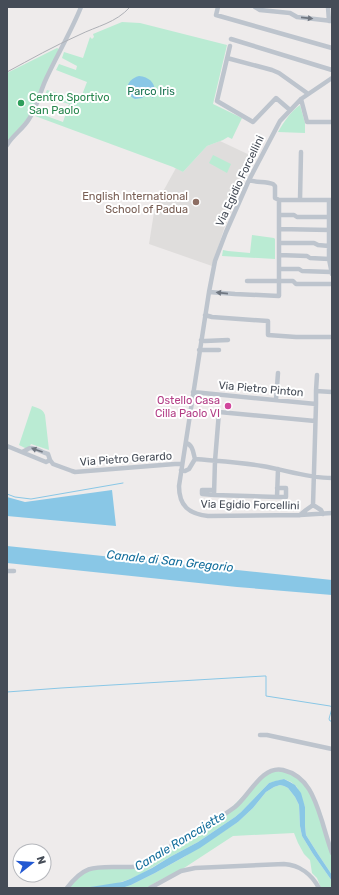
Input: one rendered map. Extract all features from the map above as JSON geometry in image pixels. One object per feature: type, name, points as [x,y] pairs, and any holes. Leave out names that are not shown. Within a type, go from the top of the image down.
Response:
[{"type":"street","points":[[7,145],[11,138],[28,121],[33,113],[45,81],[69,35],[81,7]]},
{"type":"street","points":[[218,7],[216,15],[332,48]]},
{"type":"street","points":[[255,7],[260,10],[290,13],[297,17],[331,21],[328,7]]},
{"type":"street","points":[[231,39],[332,70]]},
{"type":"street","points":[[230,46],[217,101],[253,122],[276,98],[290,110]]},
{"type":"street","points":[[227,58],[279,73],[307,93]]},
{"type":"street","name":"Via Egidio Forcellini","points":[[332,78],[307,93],[280,121],[249,180],[217,255],[199,350],[179,486],[181,500],[186,507],[195,514],[208,516],[300,515],[332,512]]},
{"type":"street","points":[[300,99],[307,122],[332,122]]},
{"type":"street","points":[[300,200],[301,152]]},
{"type":"street","points":[[249,180],[273,184],[275,186],[275,198],[279,200],[330,200],[329,259],[332,273],[302,271],[299,269],[279,269]]},
{"type":"street","points":[[209,292],[279,296],[279,200]]},
{"type":"street","points":[[279,214],[294,215],[297,217],[330,216]]},
{"type":"street","points":[[279,229],[330,228]]},
{"type":"street","points":[[279,243],[314,243],[329,246]]},
{"type":"street","points":[[279,256],[307,256],[310,258],[329,259]]},
{"type":"street","points":[[247,281],[293,281],[296,284],[332,284]]},
{"type":"street","points":[[205,315],[212,317],[268,321],[268,336],[332,337]]},
{"type":"street","points":[[201,340],[228,340]]},
{"type":"street","points":[[199,350],[220,350]]},
{"type":"street","points":[[276,400],[278,373]]},
{"type":"street","name":"Via Pietro Pinton","points":[[193,392],[316,404],[317,375]]},
{"type":"street","name":"Via Pietro Pinton","points":[[316,391],[332,392]]},
{"type":"street","points":[[313,506],[316,404]]},
{"type":"street","points":[[277,488],[286,488],[286,497],[214,492],[219,412],[315,421]]},
{"type":"street","points":[[181,470],[185,471],[189,469],[195,459],[192,446],[186,443]]},
{"type":"street","name":"Via Pietro Gerardo","points":[[7,446],[25,452],[46,462],[53,463],[72,472],[182,464]]},
{"type":"street","name":"Via Pietro Gerardo","points":[[25,452],[29,448],[32,448],[48,454],[53,463]]},
{"type":"street","points":[[195,459],[261,466],[293,473],[332,478]]},
{"type":"street","points":[[277,497],[278,469]]},
{"type":"street","points":[[300,515],[313,506]]},
{"type":"street","points":[[313,506],[321,510],[323,514]]},
{"type":"street","points":[[7,571],[14,571]]},
{"type":"street","points":[[260,735],[267,735],[332,749]]},
{"type":"street","points":[[67,888],[85,870],[100,867],[131,868],[140,866],[236,806],[260,779],[270,772],[282,770],[296,775],[308,787],[315,799],[332,853]]},
{"type":"street","points":[[150,888],[181,871],[191,868],[284,864],[297,867],[306,872],[320,888]]},
{"type":"shaded area","name":"English International School of Padua","points":[[220,141],[254,157],[224,229],[212,266],[149,244],[155,206],[176,168],[183,172],[207,146]]},
{"type":"green space","name":"Parco Iris","points":[[122,22],[140,23],[227,45],[213,104],[242,118],[232,139],[228,137],[207,146],[183,172],[35,116],[38,113],[63,122],[69,104],[44,97],[47,90],[80,100],[87,82],[56,70],[59,64],[76,70],[77,66],[62,58],[64,52],[83,58],[90,37],[92,39],[94,37],[93,34]]},
{"type":"green space","name":"Centro Sportivo San Paolo","points":[[57,48],[59,49],[30,115],[7,143],[7,73]]},
{"type":"green space","points":[[300,105],[305,123],[305,133],[278,132],[290,114]]},
{"type":"green space","points":[[213,155],[231,164],[227,173],[209,163]]},
{"type":"green space","points":[[252,235],[275,239],[275,259],[222,256],[223,250],[250,253]]},
{"type":"green space","points":[[32,406],[42,410],[45,415],[49,450],[31,444],[27,449],[19,445]]},
{"type":"green space","points":[[282,771],[296,775],[315,799],[332,856],[332,875],[306,835],[305,807],[297,787],[284,779],[269,783],[235,817],[198,842],[141,874],[115,884],[84,888],[69,888],[76,878],[94,868],[139,867],[224,815],[260,779],[270,772]]},
{"type":"green space","points":[[280,785],[288,788],[295,797],[299,805],[302,836],[332,881],[332,888],[321,888],[317,878],[312,873],[310,860],[304,854],[294,833],[233,836],[181,870],[146,888],[122,888],[155,873],[184,857],[238,822],[253,808],[266,792]]},
{"type":"water","points":[[139,76],[147,78],[153,83],[155,90],[153,98],[147,94],[142,98],[135,99],[128,93],[127,89],[129,83],[131,80]]},
{"type":"water","points":[[112,490],[116,526],[7,516],[7,497],[25,502]]},
{"type":"water","points":[[7,546],[332,580],[332,595],[237,587],[7,563]]},
{"type":"water","points":[[284,779],[295,785],[301,793],[305,807],[306,835],[332,875],[332,881],[302,836],[299,805],[295,797],[288,788],[280,785],[266,792],[253,808],[238,822],[200,848],[155,873],[122,888],[84,888],[122,882],[152,868],[198,842],[235,817],[269,783]]},
{"type":"waterway","points":[[7,494],[15,497],[31,499],[123,483]]},
{"type":"waterway","points":[[7,692],[266,676],[266,696],[332,707]]},
{"type":"waterway","points":[[332,708],[329,719],[332,721]]},
{"type":"tram line","points":[[7,72],[61,44],[112,21],[130,7]]},
{"type":"place","name":"Centro Sportivo San Paolo","points":[[21,103]]},
{"type":"place","name":"English International School of Padua","points":[[196,202]]},
{"type":"place","name":"Ostello Casa Cilla Paolo VI","points":[[228,406]]},
{"type":"water label","name":"Canale di San Gregorio","points":[[170,561]]},
{"type":"water label","name":"Canale Roncajette","points":[[180,841]]}]
